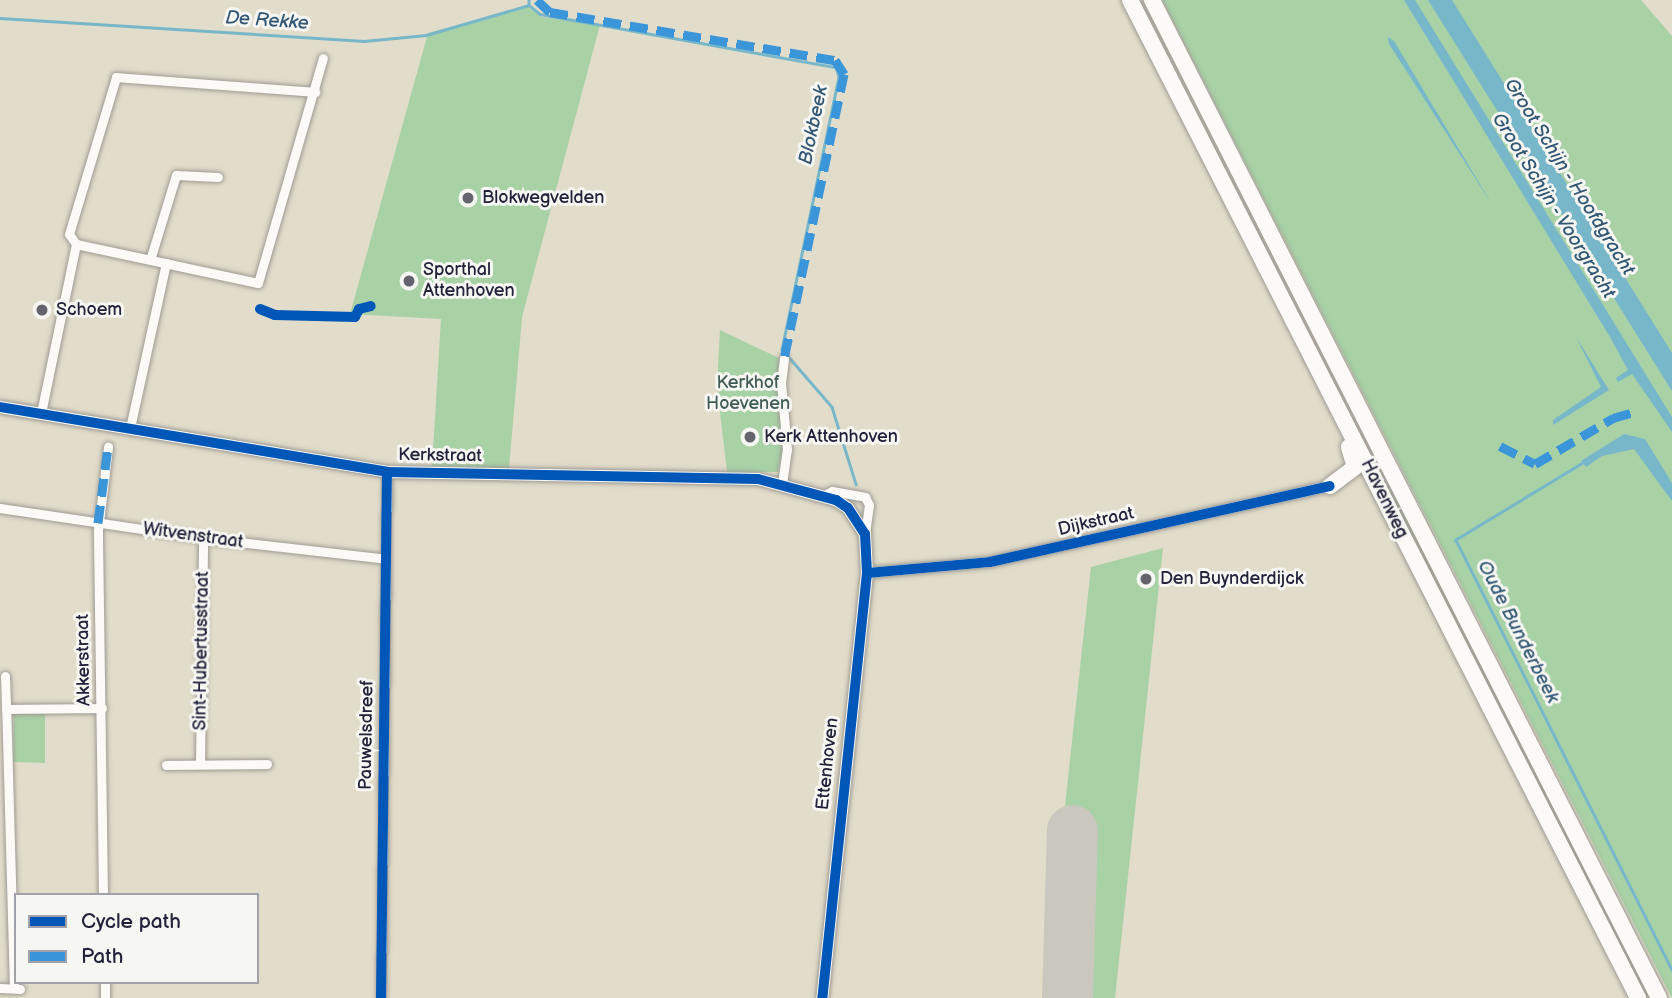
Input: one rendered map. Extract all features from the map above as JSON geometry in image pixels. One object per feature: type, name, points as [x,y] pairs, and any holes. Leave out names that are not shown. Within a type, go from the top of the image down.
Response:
[{"type":"highway","name":"Havenweg","points":[[1130,0],[1452,638],[1638,998]]},
{"type":"highway","name":"Havenweg","points":[[1152,0],[1659,998]]},
{"type":"highway","points":[[1266,265],[1292,331],[1356,460],[1351,473],[1331,486]]},
{"type":"highway","points":[[1331,486],[1357,482],[1371,489],[1452,638]]},
{"type":"main road","name":"Kerkstraat","points":[[0,407],[387,472],[758,479],[825,495],[848,509],[865,534]]},
{"type":"main road","name":"Ettenhoven","points":[[821,998],[867,573],[865,534]]},
{"type":"street","points":[[315,92],[116,76],[69,234],[76,244],[258,284],[315,92],[323,58]]},
{"type":"street","points":[[150,260],[176,175],[218,177]]},
{"type":"street","points":[[41,413],[76,244]]},
{"type":"street","points":[[130,428],[166,264]]},
{"type":"street","points":[[782,484],[787,450],[781,383],[784,358]]},
{"type":"street","name":"Akkerstraat","points":[[103,893],[99,523],[108,447]]},
{"type":"street","name":"Pauwelsdreef","points":[[382,998],[387,472]]},
{"type":"street","name":"Dijkstraat","points":[[867,573],[990,562],[1331,486]]},
{"type":"street","name":"Ettenhoven","points":[[825,495],[832,491],[865,497],[869,505],[865,534]]},
{"type":"street","name":"Witvenstraat","points":[[0,508],[203,538],[386,559]]},
{"type":"street","name":"Sint-Hubertusstraat","points":[[200,764],[203,538]]},
{"type":"street","points":[[5,676],[13,928]]},
{"type":"street","points":[[6,709],[102,708]]},
{"type":"street","points":[[166,765],[267,764]]},
{"type":"street","points":[[0,988],[19,989]]},
{"type":"green space","points":[[1162,0],[1641,0],[1672,36],[1672,998]]},
{"type":"green space","name":"Blokwegvelden","points":[[527,6],[542,17],[600,25],[522,317],[509,469],[432,466],[441,319],[350,314],[428,33]]},
{"type":"green space","name":"Kerkhof Hoevenen","points":[[720,330],[779,358],[783,448],[778,472],[727,472],[717,387]]},
{"type":"green space","points":[[1384,484],[1389,484],[1652,998],[1644,998]]},
{"type":"green space","points":[[1163,548],[1115,998],[1044,998],[1091,567]]},
{"type":"green space","points":[[14,713],[45,714],[45,763],[13,762]]},
{"type":"water","points":[[1404,0],[1415,0],[1672,417],[1672,432],[1632,374],[1618,382],[1616,378],[1628,370],[1610,337]]},
{"type":"water","points":[[1428,0],[1452,0],[1672,353],[1672,391]]},
{"type":"water","points":[[1388,37],[1394,41],[1493,206],[1389,44]]},
{"type":"water","points":[[1576,337],[1609,390],[1553,425],[1553,420],[1601,387]]},
{"type":"water","points":[[1624,434],[1645,439],[1672,483],[1672,501],[1634,449],[1602,456],[1586,467],[1581,461]]},
{"type":"waterway","name":"Blokbeek","points":[[529,0],[529,5],[540,14],[836,67],[839,77],[782,349],[832,407],[856,484]]},
{"type":"waterway","name":"De Rekke","points":[[0,18],[364,41],[426,35],[529,5]]},
{"type":"waterway","name":"Oude Bunderbeek","points":[[1583,463],[1456,540],[1672,970]]},
{"type":"runway","points":[[1067,998],[1072,830]]},
{"type":"marked path","points":[[537,0],[550,12],[835,60],[844,74],[784,358]]},
{"type":"marked path","points":[[1500,446],[1535,464],[1613,418],[1631,413]]},
{"type":"marked path","points":[[98,523],[108,447]]},
{"type":"cycle path","points":[[260,309],[275,315],[355,317],[359,309],[371,306]]},
{"type":"cycle path","points":[[0,407],[387,472],[758,479],[836,500],[848,508],[865,534],[867,573],[822,998]]},
{"type":"cycle path","points":[[381,998],[387,472]]},
{"type":"cycle path","points":[[867,573],[990,562],[1330,486]]},
{"type":"place","name":"Blokwegvelden","points":[[468,198]]},
{"type":"place","name":"Sporthal Attenhoven","points":[[409,281]]},
{"type":"place","name":"Schoem","points":[[42,310]]},
{"type":"place","name":"Kerk Attenhoven","points":[[750,437]]},
{"type":"place","name":"Den Buynderdijck","points":[[1146,579]]},
{"type":"water label","name":"Groot Schijn - Hoofdgracht","points":[[1569,177]]},
{"type":"water label","name":"Groot Schijn - Voorgracht","points":[[1553,206]]}]
